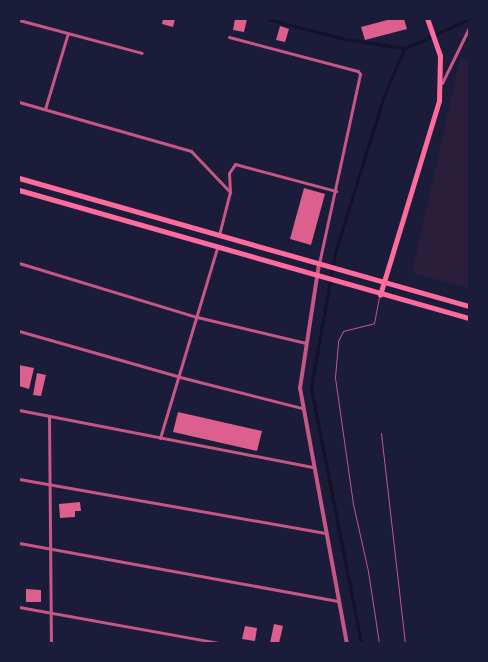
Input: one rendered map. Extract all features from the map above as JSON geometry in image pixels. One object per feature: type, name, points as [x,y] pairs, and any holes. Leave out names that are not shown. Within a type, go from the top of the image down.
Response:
[{"type":"highway","points":[[19,178],[469,306]]},
{"type":"highway","points":[[19,190],[380,295],[469,318]]},
{"type":"main road","points":[[380,295],[442,83],[438,52],[426,19]]},
{"type":"street","points":[[19,20],[142,53]]},
{"type":"street","points":[[442,83],[469,28]]},
{"type":"street","points":[[45,109],[68,34]]},
{"type":"street","points":[[230,37],[358,71],[360,74],[319,264],[301,370],[302,408],[347,643]]},
{"type":"street","points":[[19,102],[191,151],[230,192]]},
{"type":"street","points":[[219,235],[230,192],[229,173],[235,164],[336,191]]},
{"type":"street","points":[[160,438],[180,377],[216,248]]},
{"type":"street","points":[[19,263],[197,316],[306,343]]},
{"type":"street","points":[[19,331],[180,377],[302,408]]},
{"type":"street","points":[[19,410],[313,467]]},
{"type":"street","points":[[48,416],[51,643]]},
{"type":"street","points":[[19,480],[325,534]]},
{"type":"street","points":[[19,543],[338,601]]},
{"type":"street","points":[[19,608],[220,643]]},
{"type":"lane","points":[[379,643],[368,571],[353,504],[335,377],[338,341],[343,330],[374,323],[380,295]]},
{"type":"lane","points":[[380,433],[405,643]]},
{"type":"shaded area","points":[[469,58],[469,288],[412,273],[460,59]]},
{"type":"building","points":[[163,19],[175,19],[173,27],[162,24]]},
{"type":"building","points":[[235,19],[247,19],[244,32],[233,30]]},
{"type":"building","points":[[391,19],[404,19],[407,29],[365,40],[361,27]]},
{"type":"building","points":[[280,26],[289,29],[285,42],[276,40]]},
{"type":"building","points":[[304,188],[325,194],[311,245],[290,239]]},
{"type":"building","points":[[19,365],[34,368],[29,389],[19,386]]},
{"type":"building","points":[[37,373],[46,375],[41,396],[33,395]]},
{"type":"building","points":[[178,412],[262,431],[257,451],[173,432]]},
{"type":"building","points":[[80,502],[81,511],[75,511],[75,517],[60,518],[59,504]]},
{"type":"building","points":[[26,589],[41,590],[41,602],[26,602]]},
{"type":"building","points":[[274,624],[283,626],[279,643],[270,643]]},
{"type":"building","points":[[245,626],[257,628],[255,641],[242,639]]},
{"type":"waterway","points":[[268,19],[341,38],[403,48]]},
{"type":"waterway","points":[[361,643],[311,387],[335,253],[384,96],[404,49],[469,19]]}]
